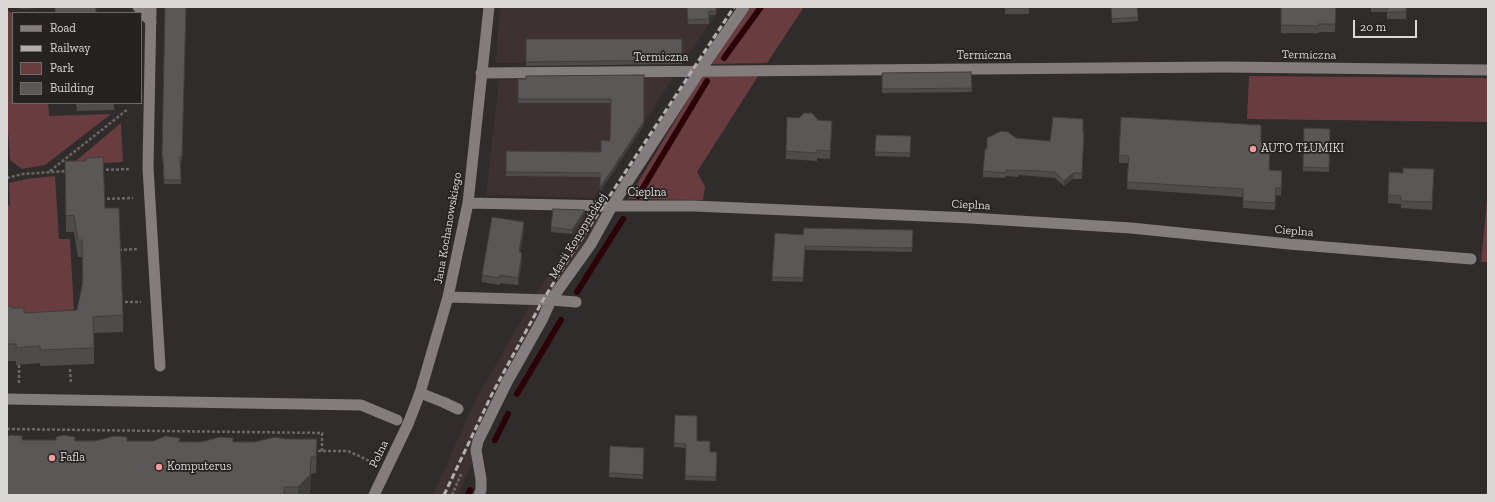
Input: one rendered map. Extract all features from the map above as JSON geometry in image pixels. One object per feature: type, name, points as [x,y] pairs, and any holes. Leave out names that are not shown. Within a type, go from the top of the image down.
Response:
[{"type":"street","points":[[138,7],[150,22]]},
{"type":"street","points":[[151,7],[148,168],[160,366]]},
{"type":"street","name":"Jana Kochanowskiego","points":[[408,424],[420,393],[448,297],[468,202],[489,7]]},
{"type":"street","name":"Marii Konopnickiej","points":[[479,495],[481,490],[481,479],[476,450],[478,441],[507,382],[542,320],[551,300],[591,244],[612,206],[699,72],[744,7]]},
{"type":"street","name":"Termiczna","points":[[481,73],[692,70],[699,72],[1217,67],[1488,70]]},
{"type":"street","name":"Cieplna","points":[[468,202],[612,206],[694,206],[987,219],[1131,228],[1289,244],[1471,259]]},
{"type":"street","points":[[448,297],[576,302]]},
{"type":"street","points":[[420,393],[458,409]]},
{"type":"street","points":[[7,399],[361,405],[397,420]]},
{"type":"street","name":"Polna","points":[[374,495],[408,424]]},
{"type":"path","points":[[49,171],[128,109]]},
{"type":"path","points":[[94,170],[130,169]]},
{"type":"path","points":[[7,178],[49,171],[71,171]]},
{"type":"path","points":[[102,199],[140,198]]},
{"type":"path","points":[[118,250],[142,249]]},
{"type":"path","points":[[125,302],[144,302]]},
{"type":"path","points":[[19,365],[19,384]]},
{"type":"path","points":[[70,369],[71,384]]},
{"type":"path","points":[[7,429],[322,433],[322,451]]},
{"type":"path","points":[[12,429],[12,435]]},
{"type":"path","points":[[65,430],[66,436]]},
{"type":"path","points":[[118,431],[118,437]]},
{"type":"path","points":[[170,431],[170,437]]},
{"type":"path","points":[[224,432],[224,438]]},
{"type":"path","points":[[275,432],[275,438]]},
{"type":"path","points":[[307,451],[348,451],[376,464]]},
{"type":"shaded area","points":[[500,7],[721,7],[682,64],[496,63]]},
{"type":"shaded area","points":[[675,75],[595,198],[486,195],[499,80]]},
{"type":"shaded area","points":[[585,214],[613,216],[561,296],[487,430],[458,495],[433,495],[474,403],[536,294]]},
{"type":"green space","points":[[751,7],[804,7],[767,63],[710,64]]},
{"type":"green space","points":[[7,10],[12,13],[12,104],[48,104],[49,116],[111,114],[45,165],[22,169],[10,160],[7,116]]},
{"type":"green space","points":[[760,73],[697,172],[705,186],[703,200],[628,199],[702,76]]},
{"type":"green space","points":[[1249,76],[1488,78],[1488,122],[1247,119]]},
{"type":"green space","points":[[121,123],[123,162],[71,165]]},
{"type":"green space","points":[[55,176],[59,239],[70,239],[74,313],[7,316],[7,206],[10,205],[9,183],[26,179]]},
{"type":"green space","points":[[1488,190],[1488,262],[1481,262]]},
{"type":"building","points":[[55,7],[96,7],[96,12],[55,12]]},
{"type":"building","points":[[165,7],[186,7],[182,157],[180,157],[181,180],[164,180],[162,157]]},
{"type":"building","points":[[687,7],[716,7],[716,11],[709,11],[709,19],[688,20]]},
{"type":"building","points":[[1029,7],[1029,8],[1005,8]]},
{"type":"building","points":[[1111,7],[1137,7],[1138,17],[1112,19]]},
{"type":"building","points":[[1281,7],[1336,7],[1335,24],[1318,24],[1319,26],[1281,25]]},
{"type":"building","points":[[1387,7],[1406,7],[1406,12],[1387,12]]},
{"type":"building","points":[[526,39],[682,39],[682,60],[526,62]]},
{"type":"building","points":[[971,72],[972,88],[882,89],[882,73]]},
{"type":"building","points":[[644,75],[644,121],[600,188],[600,173],[506,172],[506,151],[601,152],[601,140],[610,141],[611,99],[518,99],[518,79],[526,79],[526,76]]},
{"type":"building","points":[[804,113],[812,113],[818,120],[832,121],[830,151],[817,150],[817,153],[786,151],[787,117],[799,118]]},
{"type":"building","points":[[1053,117],[1083,119],[1084,133],[1082,173],[1073,173],[1064,181],[1055,172],[1006,170],[1005,173],[983,171],[985,149],[987,149],[987,138],[1001,131],[1008,132],[1016,138],[1050,141]]},
{"type":"building","points":[[1121,117],[1261,125],[1261,142],[1270,143],[1269,170],[1282,171],[1281,188],[1276,188],[1275,203],[1243,201],[1243,189],[1127,182],[1129,156],[1119,155]]},
{"type":"building","points":[[1304,128],[1330,129],[1329,168],[1303,167]]},
{"type":"building","points":[[876,135],[911,136],[910,153],[875,152]]},
{"type":"building","points":[[103,157],[105,208],[119,208],[123,315],[93,317],[94,348],[40,350],[40,346],[16,348],[16,344],[7,344],[7,306],[12,306],[12,308],[24,308],[24,313],[77,310],[83,282],[82,240],[78,240],[74,215],[66,216],[65,161],[86,161],[86,158]]},
{"type":"building","points":[[1403,168],[1434,169],[1432,202],[1401,201],[1401,196],[1388,195],[1389,172],[1403,173]]},
{"type":"building","points":[[553,209],[585,210],[572,230],[551,227]]},
{"type":"building","points":[[492,217],[524,222],[519,252],[522,253],[518,278],[500,275],[500,278],[482,275]]},
{"type":"building","points":[[804,228],[913,230],[912,248],[805,246],[803,278],[772,277],[775,233],[803,235]]},
{"type":"building","points":[[675,415],[697,416],[697,441],[710,441],[710,452],[717,452],[716,477],[685,476],[686,444],[674,443]]},
{"type":"building","points":[[64,435],[75,437],[75,441],[95,441],[114,436],[127,437],[127,441],[153,441],[166,436],[180,438],[179,442],[201,442],[220,437],[233,438],[233,442],[254,442],[275,437],[286,439],[317,439],[316,457],[311,457],[310,475],[298,487],[284,487],[284,495],[7,495],[7,436],[22,436],[22,440],[56,440],[56,437]]},
{"type":"building","points":[[610,446],[644,448],[643,475],[609,473]]},
{"type":"waterway","points":[[724,58],[761,7]]},
{"type":"waterway","points":[[638,196],[707,81]]},
{"type":"waterway","points":[[577,292],[623,219]]},
{"type":"waterway","points":[[517,394],[561,320]]},
{"type":"waterway","points":[[495,440],[508,414]]},
{"type":"waterway","points":[[468,495],[470,490]]},
{"type":"railway","points":[[444,495],[493,392],[543,300],[574,250],[734,7]]},
{"type":"place","name":"AUTO TŁUMIKI","points":[[1253,149]]},
{"type":"place","name":"Fafla","points":[[52,458]]},
{"type":"place","name":"Komputerus","points":[[159,467]]}]
